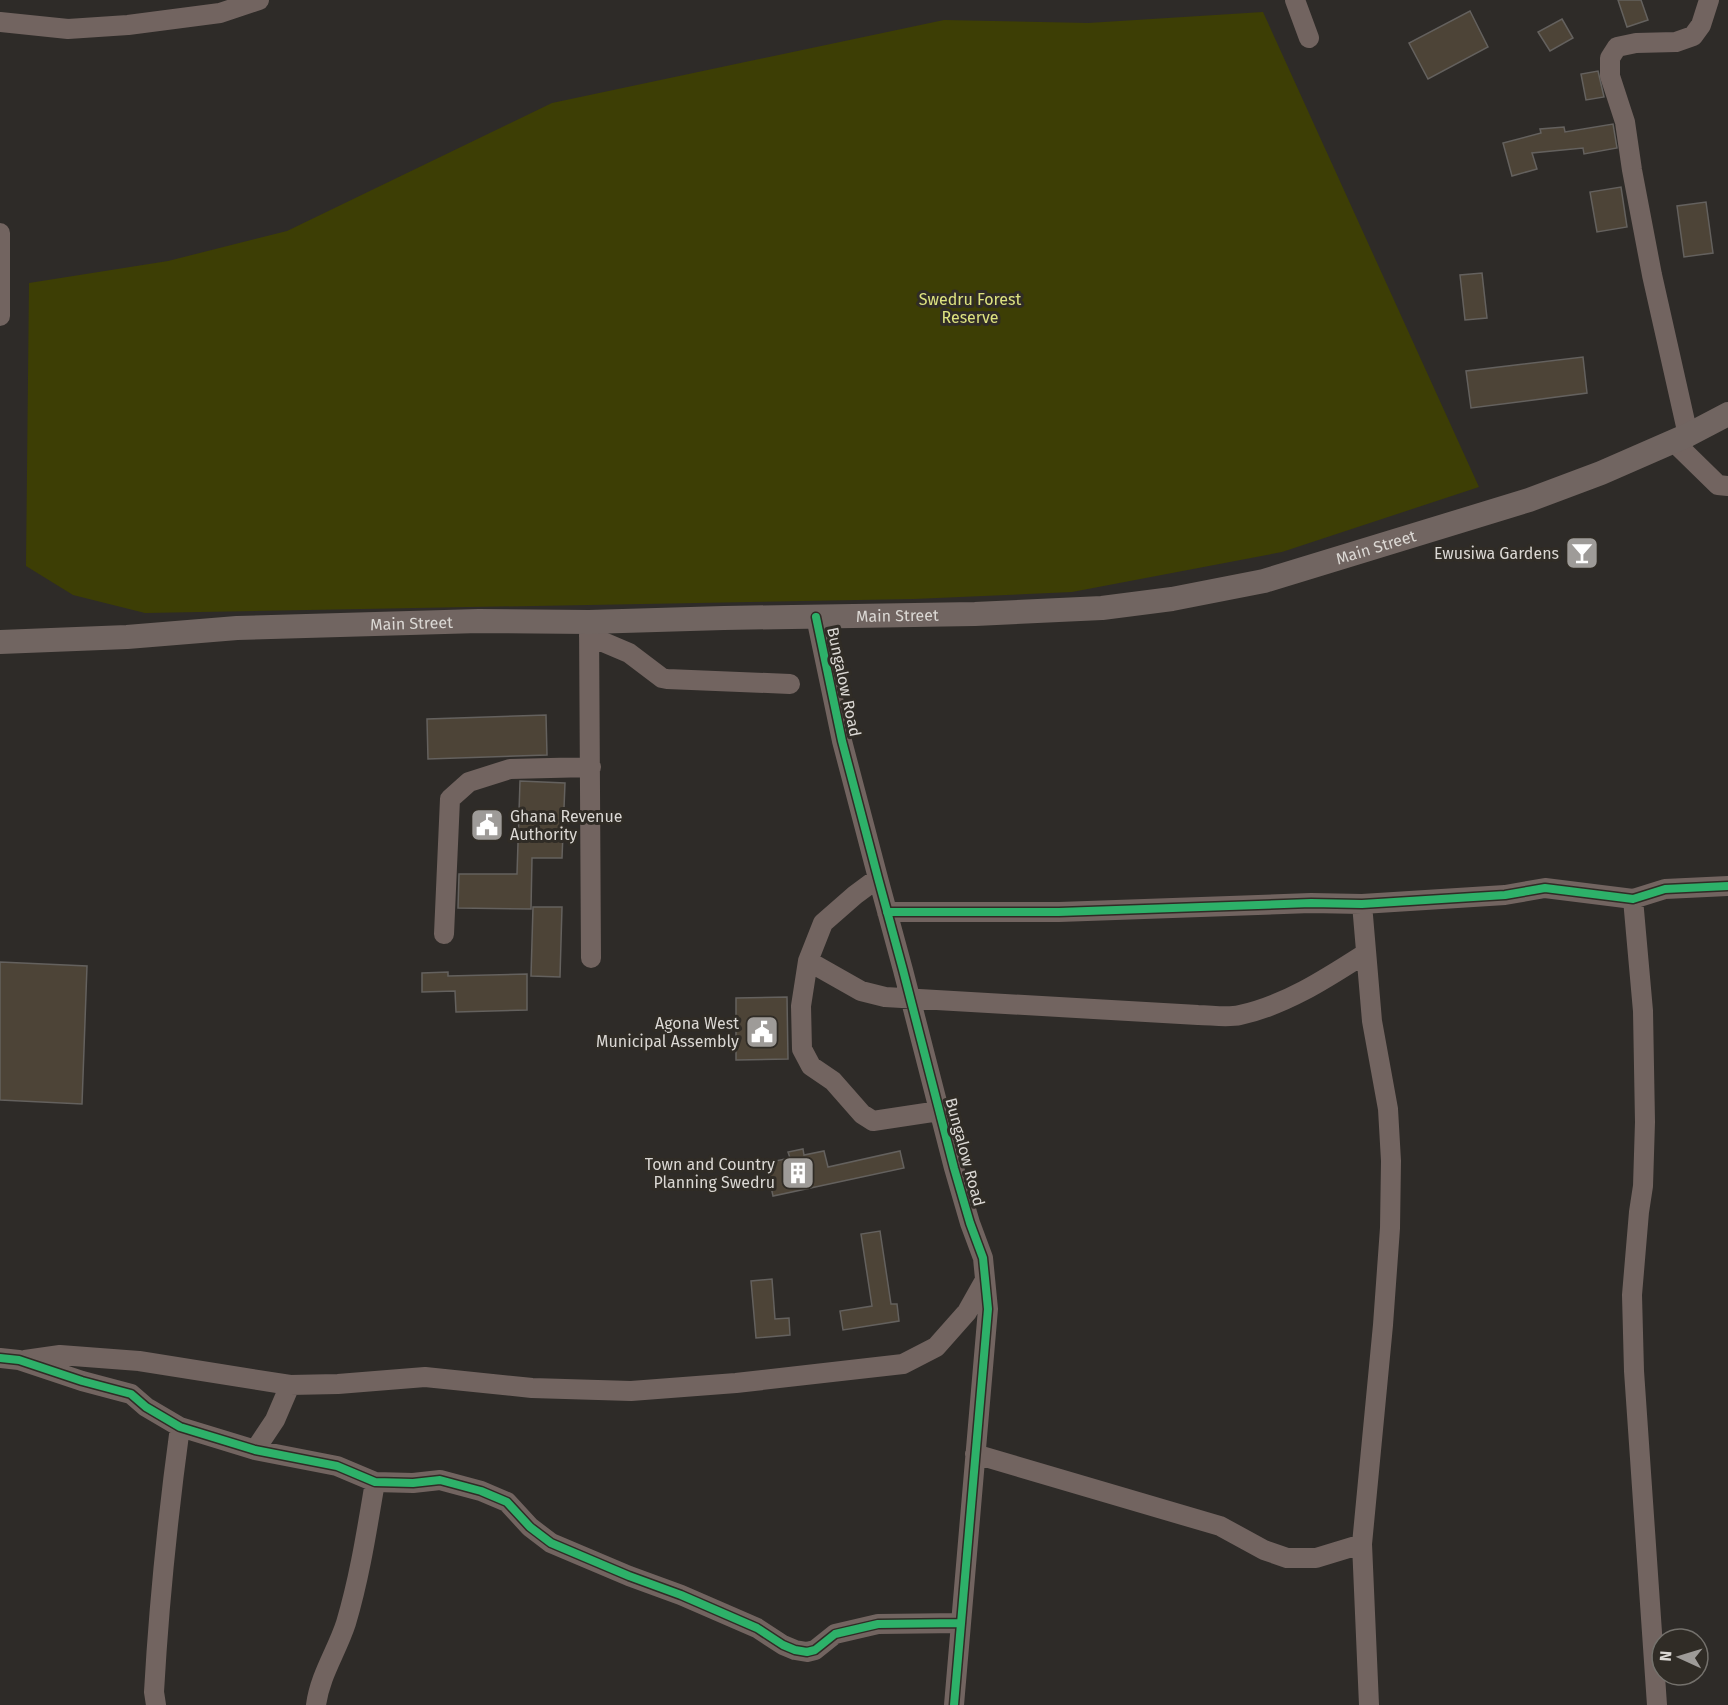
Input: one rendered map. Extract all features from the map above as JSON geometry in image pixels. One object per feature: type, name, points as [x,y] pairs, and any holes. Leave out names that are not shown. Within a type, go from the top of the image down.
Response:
[{"type":"main road","name":"Main Street","points":[[0,642],[127,637],[237,628],[479,621],[589,629],[816,617],[975,614],[1102,608],[1172,599],[1264,581],[1528,500],[1601,473],[1681,438],[1728,414]]},
{"type":"street","points":[[0,22],[68,28],[128,25],[220,13],[259,0]]},
{"type":"street","points":[[1294,0],[1309,38]]},
{"type":"street","points":[[1709,0],[1701,26],[1693,36],[1676,42],[1636,43],[1617,47],[1610,58],[1610,76],[1625,122],[1681,438],[1718,485],[1728,486]]},
{"type":"street","points":[[0,232],[0,316]]},
{"type":"street","name":"Bungalow Road","points":[[816,617],[842,741],[939,1111],[970,1223],[983,1258],[988,1309],[954,1705]]},
{"type":"street","points":[[589,629],[629,653],[662,678],[790,684]]},
{"type":"street","points":[[589,629],[591,958]]},
{"type":"street","points":[[444,934],[450,799],[469,782],[510,769],[591,767]]},
{"type":"street","points":[[878,878],[824,923],[808,961],[801,1006],[802,1049],[812,1066],[833,1081],[862,1114],[873,1121],[939,1111]]},
{"type":"street","points":[[887,912],[1059,912],[1311,903],[1362,904],[1505,895],[1545,888],[1633,899],[1665,889],[1728,886]]},
{"type":"street","points":[[1633,899],[1642,1011],[1645,1122],[1643,1186],[1632,1295],[1634,1371],[1657,1705]]},
{"type":"street","points":[[1362,904],[1372,1021],[1388,1109],[1391,1161],[1390,1228],[1383,1325],[1362,1544],[1369,1705]]},
{"type":"street","points":[[808,961],[861,991],[885,997],[1238,1016],[1279,1003],[1327,979],[1366,953]]},
{"type":"street","points":[[10,1359],[60,1355],[139,1361],[290,1385],[338,1384],[425,1377],[532,1388],[631,1391],[758,1381],[903,1364],[936,1347],[967,1312],[985,1280]]},
{"type":"street","points":[[10,1359],[82,1382],[131,1394],[146,1407],[180,1427],[255,1450],[337,1466],[375,1482],[413,1483],[440,1480],[481,1491],[507,1502],[530,1527],[550,1544],[692,1599],[757,1628],[795,1650],[807,1652],[815,1650],[835,1634],[878,1624],[961,1623]]},
{"type":"street","points":[[255,1450],[275,1420],[290,1385]]},
{"type":"street","points":[[156,1705],[154,1692],[159,1600],[180,1427]]},
{"type":"street","points":[[975,1454],[1220,1526],[1264,1550],[1287,1558],[1316,1558],[1362,1544]]},
{"type":"street","points":[[316,1705],[318,1689],[345,1624],[363,1557],[375,1482]]},
{"type":"green space","name":"Swedru Forest Reserve","points":[[1263,12],[1479,487],[1282,552],[1072,592],[914,599],[145,613],[73,595],[26,566],[29,283],[168,261],[287,231],[552,103],[944,20],[1088,23]]},
{"type":"building","points":[[1618,0],[1641,0],[1648,20],[1627,27]]},
{"type":"building","points":[[1470,11],[1488,47],[1428,79],[1409,43]]},
{"type":"building","points":[[1562,19],[1573,38],[1550,51],[1538,32]]},
{"type":"building","points":[[1598,71],[1604,97],[1586,100],[1581,74]]},
{"type":"building","points":[[1613,124],[1617,148],[1584,154],[1583,148],[1532,153],[1537,169],[1512,176],[1503,143],[1541,133],[1540,129],[1564,127],[1565,132]]},
{"type":"building","points":[[1621,187],[1627,227],[1597,232],[1590,192]]},
{"type":"building","points":[[1706,202],[1713,253],[1684,257],[1677,206]]},
{"type":"building","points":[[1482,273],[1487,318],[1465,320],[1460,275]]},
{"type":"building","points":[[1583,357],[1587,393],[1471,408],[1466,371]]},
{"type":"building","points":[[546,715],[547,755],[428,759],[427,719]]},
{"type":"building","points":[[520,781],[565,783],[562,858],[532,858],[531,909],[458,908],[459,874],[517,874]]},
{"type":"building","points":[[533,907],[562,907],[560,977],[531,976]]},
{"type":"building","points":[[0,962],[87,966],[82,1104],[0,1100]]},
{"type":"building","points":[[448,972],[448,976],[527,974],[527,1010],[456,1012],[455,991],[422,992],[422,973]]},
{"type":"building","points":[[787,997],[788,1059],[736,1060],[736,998]]},
{"type":"building","name":"Town and Country Planning Swedru","points":[[803,1149],[804,1155],[824,1151],[828,1167],[900,1151],[904,1168],[773,1196],[766,1163],[790,1158],[788,1152]]},
{"type":"building","points":[[880,1231],[891,1304],[897,1304],[899,1321],[843,1330],[840,1311],[872,1306],[861,1234]]},
{"type":"building","points":[[772,1279],[775,1319],[789,1318],[790,1335],[756,1338],[751,1281]]},
{"type":"cycle path","points":[[816,617],[842,741],[954,1168],[983,1258],[988,1309],[954,1705]]},
{"type":"cycle path","points":[[887,912],[1059,912],[1311,903],[1362,904],[1505,895],[1545,888],[1633,899],[1665,889],[1728,886]]},
{"type":"cycle path","points":[[0,1358],[19,1360],[131,1394],[146,1407],[180,1427],[255,1450],[337,1466],[375,1482],[413,1483],[440,1480],[481,1491],[507,1502],[530,1527],[551,1543],[757,1628],[795,1650],[807,1652],[815,1650],[835,1634],[878,1624],[961,1623]]},
{"type":"place","name":"Ewusiwa Gardens","points":[[1582,553]]},
{"type":"place","name":"Ghana Revenue Authority","points":[[487,825]]},
{"type":"place","name":"Agona West Municipal Assembly","points":[[762,1032]]},
{"type":"place","name":"Town and Country Planning Swedru","points":[[798,1173]]}]
